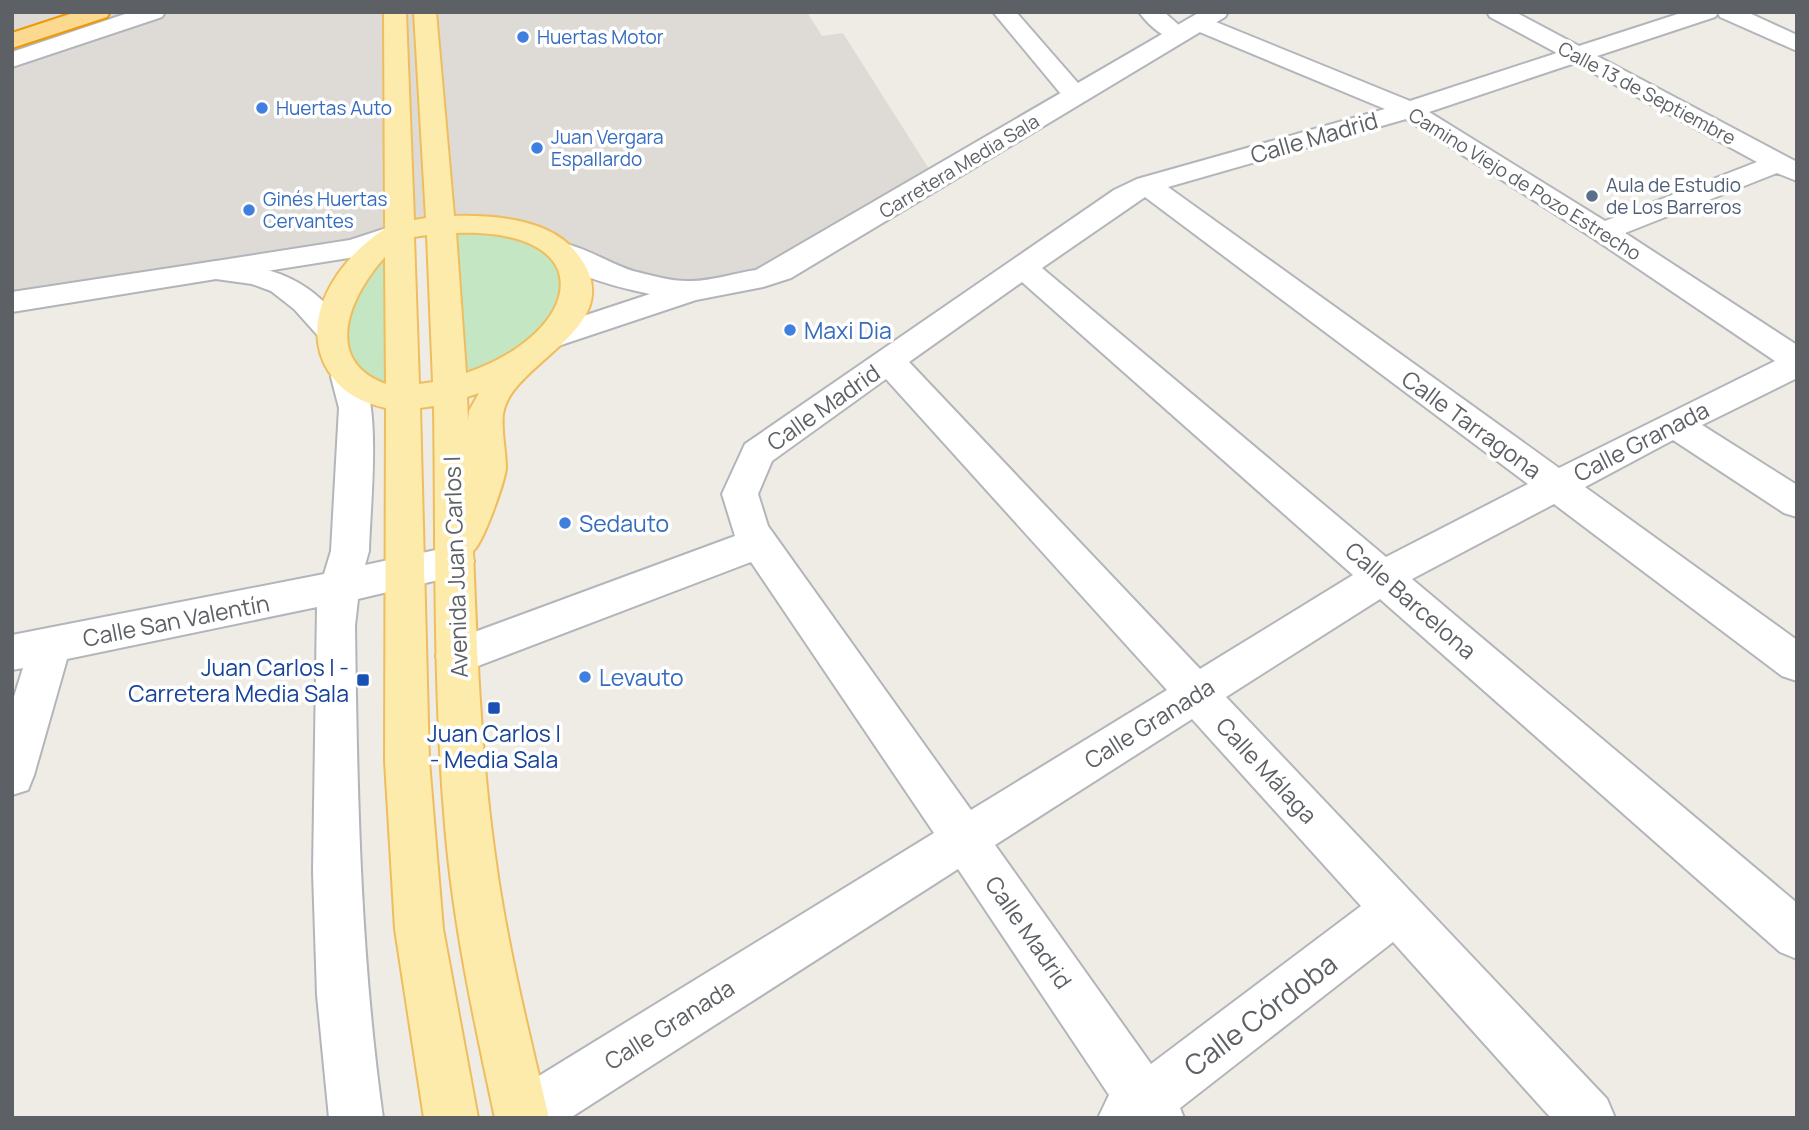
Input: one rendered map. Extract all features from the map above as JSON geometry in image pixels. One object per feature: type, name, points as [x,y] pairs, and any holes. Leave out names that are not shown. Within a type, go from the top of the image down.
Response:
[{"type":"highway","points":[[12,41],[99,12]]},
{"type":"main road","name":"Avenida Juan Carlos I","points":[[425,12],[450,390],[457,656],[468,827],[478,907],[522,1117]]},
{"type":"main road","name":"Avenida Juan Carlos I","points":[[394,13],[403,398],[407,761],[421,941],[451,1118]]},
{"type":"main road","points":[[455,561],[488,470],[486,411],[508,377],[545,344],[570,312],[576,285],[572,265],[561,250],[539,238],[511,228],[481,224],[441,225],[399,233],[376,249],[358,270],[339,302],[331,331],[336,356],[348,377],[376,395],[403,398],[450,390],[510,367],[545,344]]},
{"type":"street","points":[[12,60],[154,12]]},
{"type":"street","points":[[1004,12],[1075,95]]},
{"type":"street","name":"Camino Viejo de Pozo Estrecho","points":[[1150,12],[1198,23],[1409,110],[1603,232],[1797,363]]},
{"type":"street","name":"Calle 13 de Septiembre","points":[[1498,12],[1787,168]]},
{"type":"street","name":"Calle Madrid","points":[[1142,1112],[964,838],[751,531],[740,494],[757,453],[1124,196],[1147,185],[1409,110],[1707,12]]},
{"type":"street","points":[[1728,12],[1797,44]]},
{"type":"street","name":"Carretera Media Sala","points":[[545,344],[691,291],[763,278],[780,271],[867,222],[1198,23]]},
{"type":"street","points":[[1603,232],[1787,168]]},
{"type":"street","name":"Calle Tarragona","points":[[1147,185],[1797,663]]},
{"type":"street","points":[[12,302],[355,248],[399,233]]},
{"type":"street","name":"Carretera Media Sala","points":[[561,250],[580,263],[614,278],[653,287],[691,291]]},
{"type":"street","name":"Calle Barcelona","points":[[1023,267],[1797,935]]},
{"type":"street","points":[[216,270],[268,276],[291,289],[331,331]]},
{"type":"street","name":"Calle Málaga","points":[[889,361],[1588,1118]]},
{"type":"street","name":"Calle Granada","points":[[522,1117],[1384,576],[1555,485],[1797,363]]},
{"type":"street","points":[[348,377],[356,408],[350,551],[339,587],[335,626],[334,869],[338,959],[356,1118]]},
{"type":"street","points":[[1674,424],[1797,503]]},
{"type":"street","points":[[457,656],[759,543]]},
{"type":"street","name":"Calle San Valentín","points":[[31,649],[455,561]]},
{"type":"street","points":[[12,775],[31,649]]},
{"type":"street","name":"Calle Córdoba","points":[[1142,1112],[1396,910]]},
{"type":"shaded area","points":[[12,12],[807,12],[822,36],[843,33],[936,180],[780,271],[691,291],[481,224],[12,302]]},
{"type":"green space","points":[[465,224],[561,250],[562,326],[450,390],[441,225]]},
{"type":"green space","points":[[399,233],[403,398],[363,388],[333,317]]},
{"type":"place","name":"Huertas Motor","points":[[523,37]]},
{"type":"place","name":"Huertas Auto","points":[[262,108]]},
{"type":"place","name":"Juan Vergara Espallardo","points":[[537,148]]},
{"type":"place","name":"Aula de Estudio de Los Barreros","points":[[1592,196]]},
{"type":"place","name":"Ginés Huertas Cervantes","points":[[249,210]]},
{"type":"place","name":"Maxi Dia","points":[[790,330]]},
{"type":"place","name":"Sedauto","points":[[565,523]]},
{"type":"place","name":"Levauto","points":[[585,677]]},
{"type":"place","name":"Juan Carlos I - Carretera Media Sala","points":[[363,680]]},
{"type":"place","name":"Juan Carlos I - Media Sala","points":[[494,708]]}]
